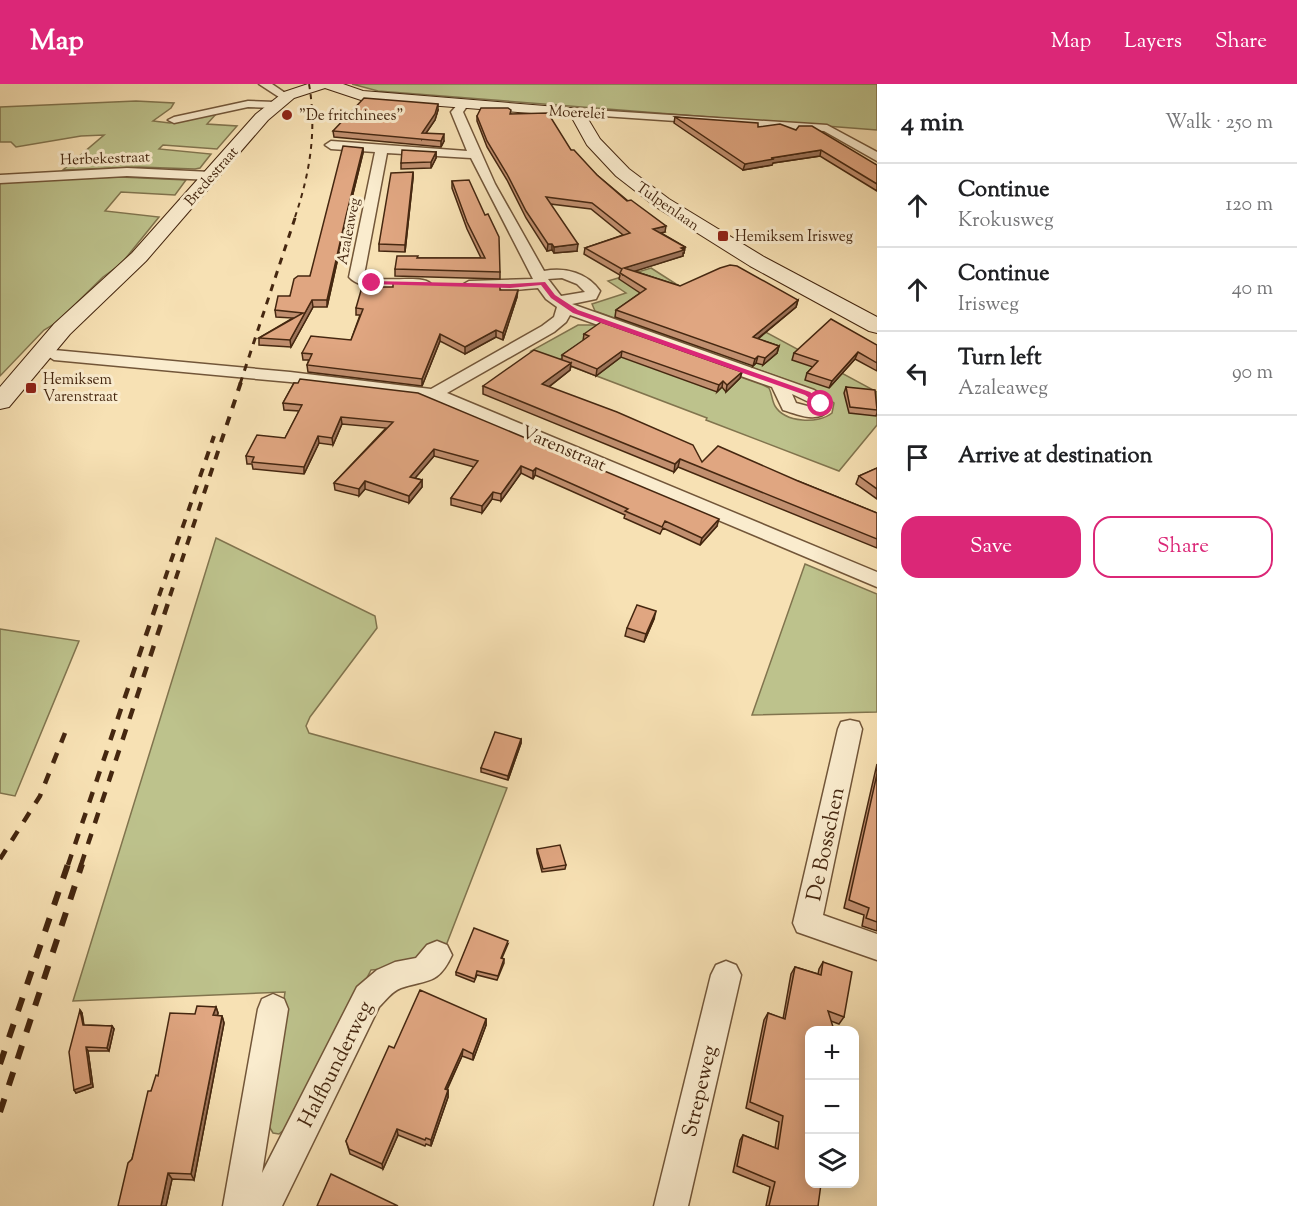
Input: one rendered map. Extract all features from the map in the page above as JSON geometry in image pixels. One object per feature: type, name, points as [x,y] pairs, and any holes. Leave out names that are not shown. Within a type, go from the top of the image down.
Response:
[{"type":"main road","points":[[280,101],[323,84]]},
{"type":"main road","name":"Moerelei","points":[[328,84],[361,95],[463,105],[577,112]]},
{"type":"main road","name":"Bredestraat","points":[[0,402],[62,329],[139,257],[280,101]]},
{"type":"main road","name":"Tulpenlaan","points":[[577,112],[579,121],[603,153],[645,191],[707,232],[877,326]]},
{"type":"main road","name":"Bredestraat","points":[[0,417],[139,257]]},
{"type":"street","points":[[264,84],[280,101]]},
{"type":"street","points":[[174,120],[254,103],[280,101]]},
{"type":"street","points":[[463,105],[457,112],[473,154],[498,204],[549,293],[562,303],[589,316],[778,384]]},
{"type":"street","name":"Moerelei","points":[[577,112],[827,128],[877,157]]},
{"type":"street","points":[[331,145],[473,154]]},
{"type":"street","name":"Azaleaweg","points":[[382,149],[356,277],[372,283],[436,285]]},
{"type":"street","name":"Herbekestraat","points":[[0,178],[138,172],[211,176]]},
{"type":"street","points":[[458,285],[510,286],[567,274],[593,291],[591,296],[562,303]]},
{"type":"street","points":[[558,323],[564,313],[562,303]]},
{"type":"street","points":[[434,394],[558,323],[589,316]]},
{"type":"street","name":"Varenstraat","points":[[54,355],[434,394],[877,580]]},
{"type":"street","name":"De Bosschen","points":[[850,729],[807,923],[877,947]]},
{"type":"street","name":"Halfbunderweg","points":[[264,1206],[368,997],[380,984],[395,976],[423,971],[431,966],[437,955]]},
{"type":"street","name":"Strepeweg","points":[[671,1206],[726,975]]},
{"type":"street","points":[[240,1206],[273,1009]]},
{"type":"green space","points":[[352,84],[877,84],[877,130],[378,91]]},
{"type":"green space","points":[[136,101],[174,103],[171,108],[153,121],[170,123],[217,113],[207,124],[237,126],[217,149],[163,145],[159,149],[211,154],[200,168],[195,169],[139,167],[63,170],[104,135],[81,136],[16,147],[11,142],[0,142],[0,107]]},
{"type":"green space","points":[[120,177],[186,180],[175,195],[121,192],[105,211],[159,217],[121,264],[103,277],[56,323],[44,330],[0,376],[0,181]]},
{"type":"green space","points":[[651,268],[676,284],[877,392],[877,425],[839,471],[531,351],[578,325],[595,325],[763,385],[769,388],[775,406],[780,412],[794,419],[819,419],[832,413],[834,403],[820,392],[595,311],[592,304],[626,293],[608,281]]},
{"type":"green space","points":[[216,538],[375,616],[377,628],[310,717],[306,726],[309,733],[507,788],[440,961],[420,966],[371,970],[292,1123],[279,1134],[273,1133],[267,1123],[285,992],[73,1001]]},
{"type":"green space","points":[[805,564],[877,594],[877,712],[752,715]]},
{"type":"green space","points":[[0,629],[79,641],[15,796],[0,793]]},
{"type":"building","points":[[364,98],[438,104],[435,114],[422,133],[444,134],[441,141],[333,131]]},
{"type":"building","points":[[481,108],[508,108],[511,110],[510,114],[548,113],[571,150],[574,150],[597,175],[627,201],[631,200],[666,226],[653,229],[685,247],[681,248],[684,250],[624,268],[680,286],[720,268],[730,265],[737,266],[798,300],[753,337],[779,346],[765,358],[758,356],[755,359],[616,310],[646,289],[620,273],[622,269],[585,248],[630,233],[592,203],[546,197],[578,244],[554,247],[548,244],[526,211],[487,141],[477,116]]},
{"type":"building","points":[[675,117],[758,123],[758,127],[780,124],[796,130],[799,126],[812,126],[877,165],[877,184],[821,150],[745,164]]},
{"type":"building","points":[[343,146],[363,148],[327,300],[312,300],[290,340],[259,338],[303,313],[275,310],[278,296],[290,296],[294,279],[298,276],[310,276]]},
{"type":"building","points":[[402,150],[436,152],[431,162],[401,163]]},
{"type":"building","points":[[413,172],[405,245],[379,244],[391,173]]},
{"type":"building","points":[[469,180],[485,215],[488,214],[499,237],[500,272],[395,269],[397,256],[485,258],[467,222],[452,181]]},
{"type":"building","points":[[393,283],[500,285],[500,290],[518,290],[503,333],[496,330],[465,347],[440,334],[422,379],[307,365],[312,354],[302,353],[311,336],[351,340],[363,309],[356,308],[362,287],[393,287]]},
{"type":"building","points":[[831,319],[877,345],[877,363],[858,352],[832,381],[807,373],[818,361],[794,353]]},
{"type":"building","points":[[601,322],[742,372],[727,385],[723,381],[719,385],[622,351],[597,369],[562,355],[589,336],[584,334]]},
{"type":"building","points":[[534,350],[571,363],[542,384],[617,412],[693,445],[702,462],[718,446],[877,513],[877,539],[680,459],[675,464],[483,386]]},
{"type":"building","points":[[300,379],[418,393],[719,519],[702,538],[665,521],[662,527],[625,511],[628,509],[536,468],[533,471],[521,466],[501,494],[493,492],[482,506],[451,498],[478,461],[434,449],[410,477],[422,480],[409,496],[365,481],[359,489],[334,483],[393,422],[341,417],[332,438],[318,436],[304,467],[252,462],[254,457],[246,456],[257,435],[285,438],[302,405],[283,403],[294,383],[298,383]]},
{"type":"building","points":[[846,387],[875,390],[877,410],[850,407]]},
{"type":"building","points":[[877,468],[877,489],[859,476]]},
{"type":"building","points":[[637,605],[656,611],[646,634],[627,628]]},
{"type":"building","points":[[495,732],[521,739],[508,776],[481,768]]},
{"type":"building","points":[[877,774],[877,922],[866,918],[869,908],[849,900]]},
{"type":"building","points":[[560,845],[566,865],[543,869],[537,849]]},
{"type":"building","points":[[474,928],[508,941],[501,958],[504,959],[498,976],[477,971],[475,979],[456,972]]},
{"type":"building","points":[[823,962],[852,972],[844,1017],[828,1011],[833,1026],[805,1026],[805,1188],[820,1188],[818,1206],[769,1206],[775,1182],[737,1166],[743,1135],[778,1149],[783,1116],[750,1102],[768,1013],[785,1019],[795,967],[821,975]]},
{"type":"building","points":[[420,990],[486,1019],[473,1054],[463,1049],[445,1089],[448,1090],[431,1140],[426,1138],[425,1140],[397,1129],[382,1164],[349,1149],[346,1141],[389,1046],[394,1048]]},
{"type":"building","points":[[197,1006],[216,1007],[213,1015],[222,1016],[191,1174],[168,1173],[161,1206],[118,1206],[148,1091],[151,1091],[156,1075],[158,1076],[170,1013],[195,1014]]},
{"type":"building","points":[[80,1010],[83,1025],[112,1026],[107,1048],[86,1047],[91,1084],[74,1090],[69,1052]]},
{"type":"building","points":[[331,1174],[398,1206],[317,1206]]},
{"type":"railway","points":[[295,217],[305,184],[311,151],[312,118],[309,84]]},
{"type":"railway","points":[[240,384],[296,215]]},
{"type":"railway","points":[[170,596],[241,382]]},
{"type":"railway","points":[[159,596],[214,436]]},
{"type":"railway","points":[[68,865],[160,594]]},
{"type":"railway","points":[[81,865],[171,594]]},
{"type":"railway","points":[[0,859],[40,796],[65,733]]},
{"type":"railway","points":[[0,1064],[68,864]]},
{"type":"railway","points":[[0,1112],[82,864]]},
{"type":"place","name":"\"De fritchinees\"","points":[[287,115]]},
{"type":"place","name":"Hemiksem Irisweg","points":[[723,236]]},
{"type":"place","name":"Hemiksem Varenstraat","points":[[31,388]]},
{"type":"route","points":[[372,283],[530,286],[543,283],[553,297],[576,312],[808,394],[821,404]]}]
